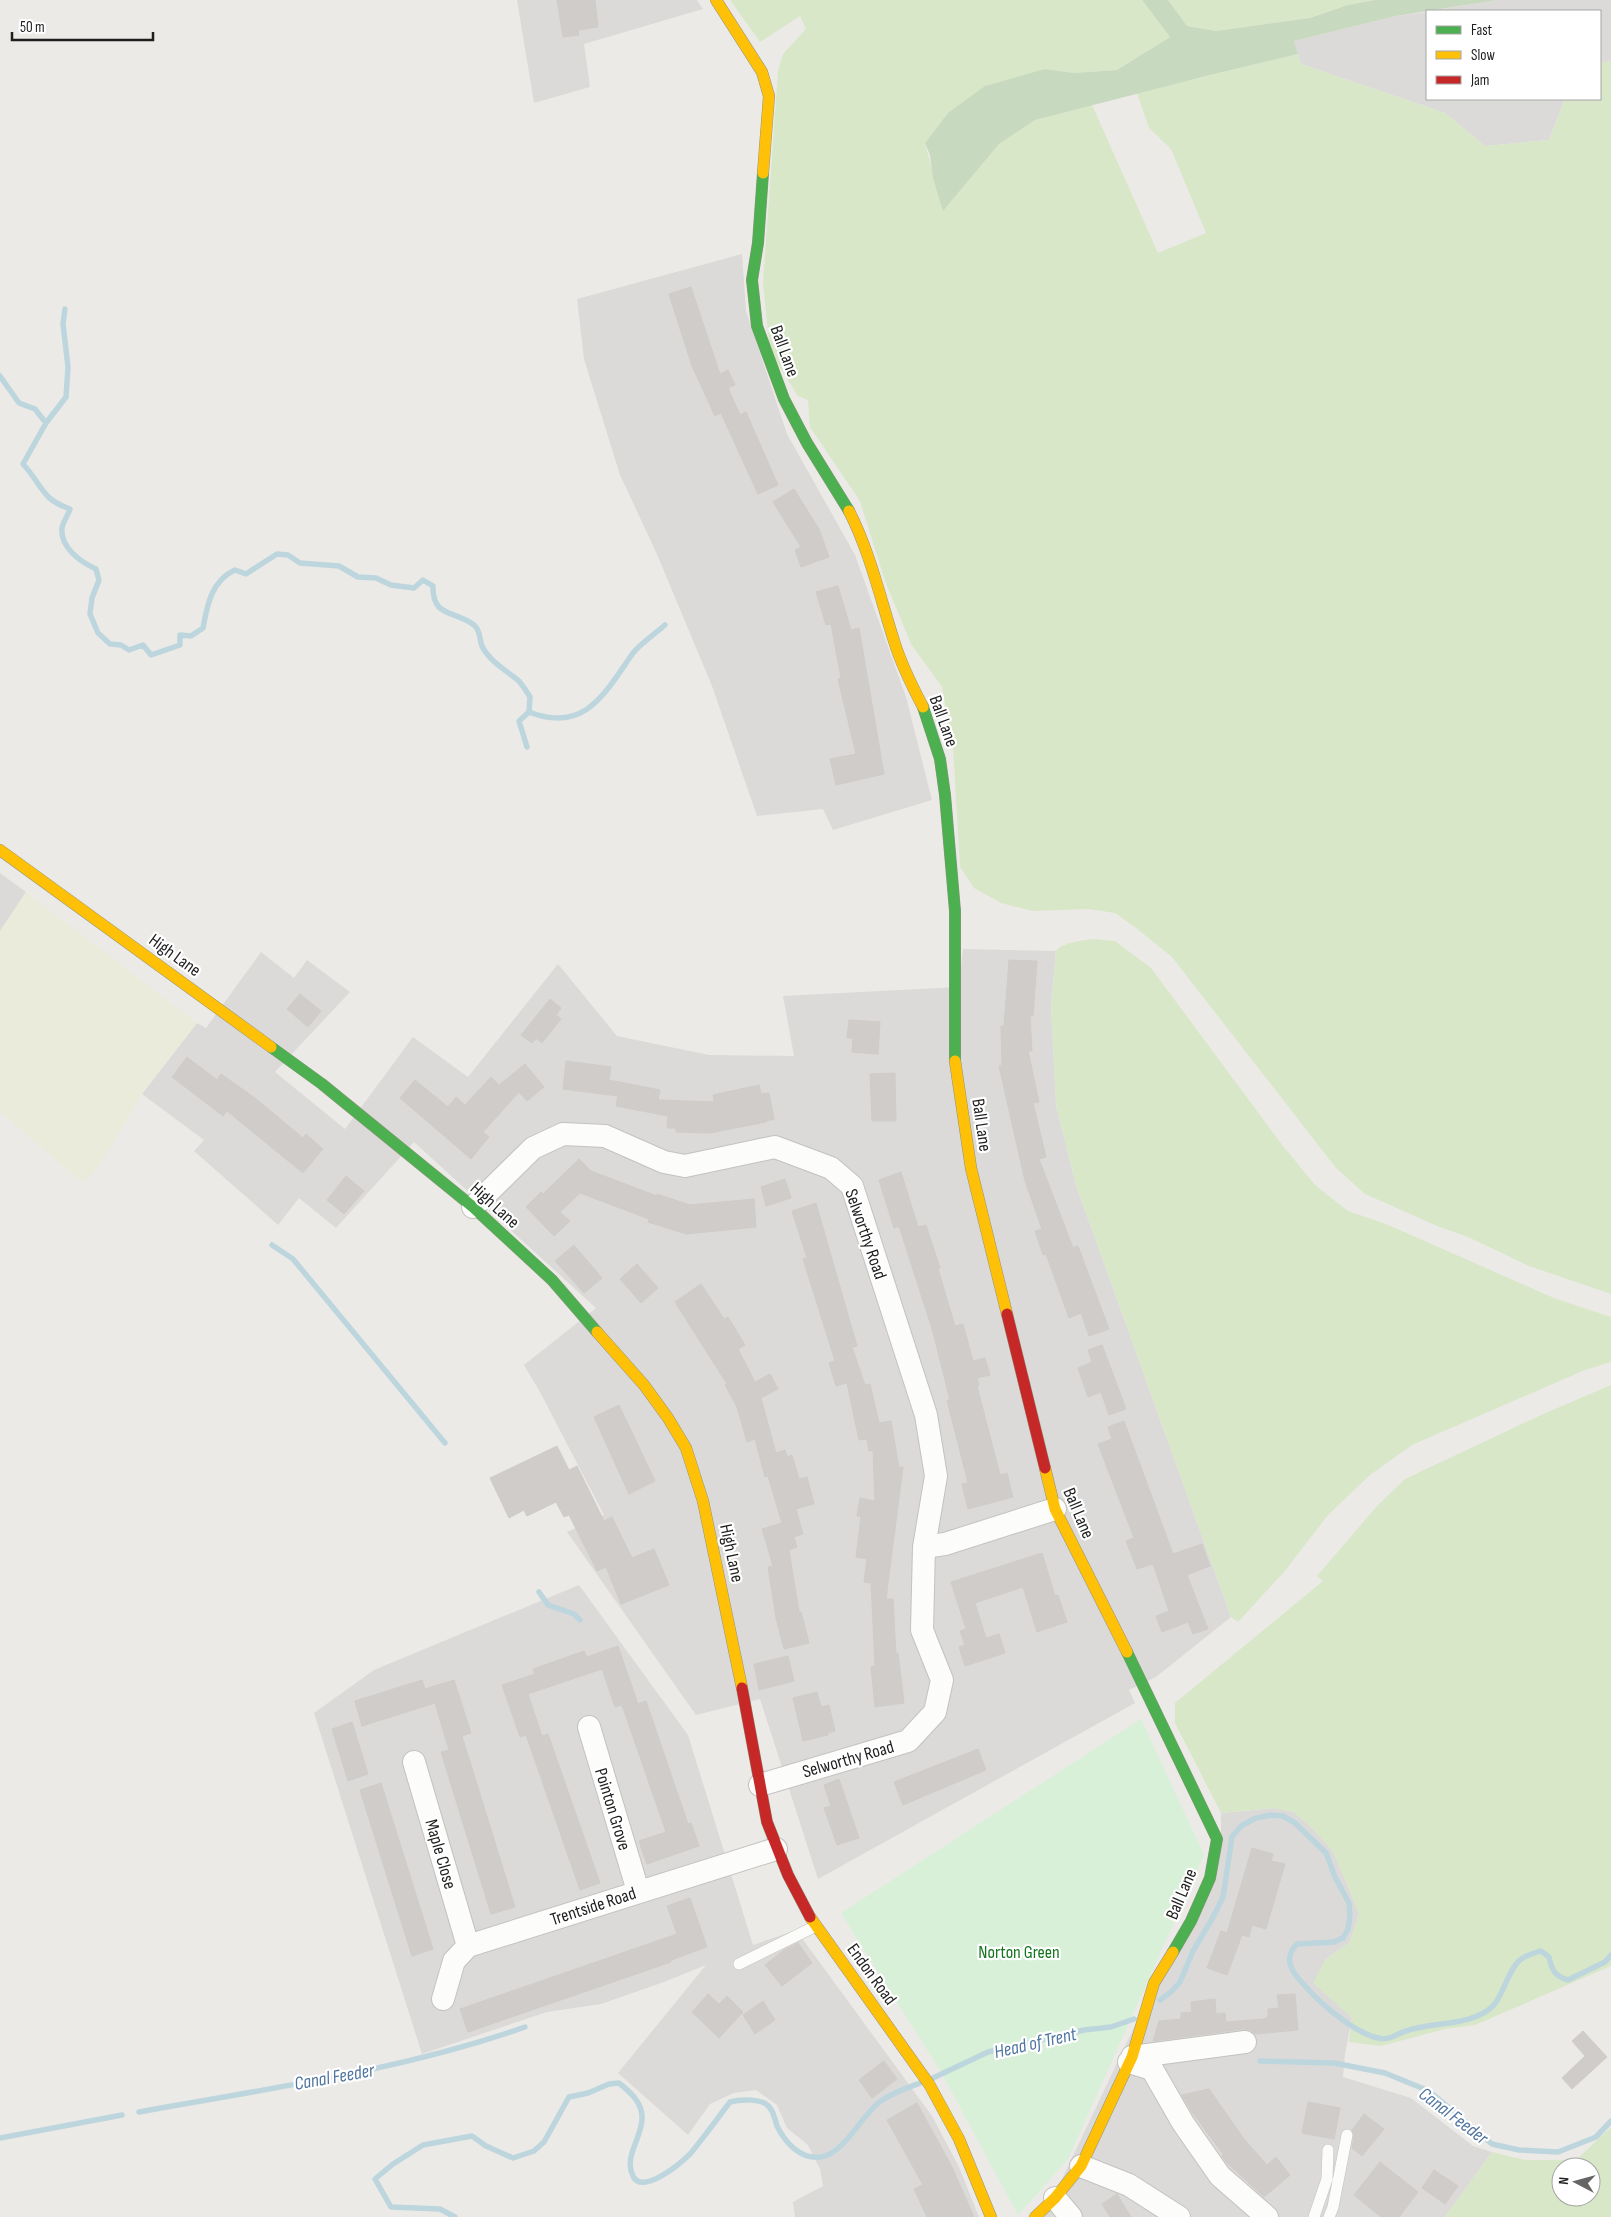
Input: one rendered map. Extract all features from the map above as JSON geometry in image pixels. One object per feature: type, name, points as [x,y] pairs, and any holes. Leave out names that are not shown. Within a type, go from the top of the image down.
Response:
[{"type":"street","name":"Ball Lane","points":[[716,0],[762,72],[769,96],[758,243],[752,280],[757,326],[784,399],[807,444],[850,513],[872,566],[894,642],[909,681],[927,714],[940,759],[946,795],[954,911],[955,1058],[971,1168],[1054,1509],[1096,1589],[1217,1839],[1210,1878],[1191,1921],[1154,1983],[1131,2059],[1081,2166],[1055,2198],[1035,2217]]},
{"type":"street","name":"High Lane","points":[[0,850],[322,1084],[473,1207],[552,1280],[607,1341],[658,1404],[686,1448],[703,1501],[752,1741]]},
{"type":"street","name":"Selworthy Road","points":[[473,1207],[533,1148],[563,1134],[605,1136],[664,1162],[685,1166],[775,1147],[831,1168],[852,1186],[926,1415],[936,1476],[924,1547],[922,1630],[942,1680],[935,1712],[908,1741],[760,1785]]},
{"type":"street","points":[[924,1547],[945,1544],[1054,1509]]},
{"type":"street","name":"Pointon Grove","points":[[589,1727],[638,1891]]},
{"type":"street","name":"Endon Road","points":[[752,1741],[767,1822],[776,1849],[799,1898],[816,1926],[918,2067],[938,2099],[976,2174],[991,2217]]},
{"type":"street","name":"Maple Close","points":[[414,1762],[468,1946]]},
{"type":"street","name":"Trentside Road","points":[[468,1946],[776,1849]]},
{"type":"street","points":[[443,1999],[454,1961],[468,1946]]},
{"type":"street","points":[[1131,2059],[1245,2042]]},
{"type":"street","points":[[1131,2059],[1152,2069],[1183,2123],[1220,2176],[1267,2217]]},
{"type":"street","points":[[1081,2166],[1129,2185],[1179,2217]]},
{"type":"street","points":[[1055,2198],[1072,2217]]},
{"type":"lane","points":[[739,1964],[816,1926]]},
{"type":"lane","points":[[1329,2217],[1333,2207],[1347,2135]]},
{"type":"lane","points":[[1314,2217],[1327,2179],[1328,2150]]},
{"type":"shaded area","points":[[517,0],[697,0],[703,9],[584,44],[590,87],[534,103]]},
{"type":"shaded area","points":[[1497,0],[1611,0],[1611,61],[1601,63],[1601,10],[1435,10]]},
{"type":"shaded area","points":[[1426,12],[1426,100],[1565,100],[1549,140],[1485,146],[1445,113],[1301,64],[1294,41],[1396,16]]},
{"type":"shaded area","points":[[742,254],[746,311],[787,434],[855,555],[906,697],[932,800],[833,830],[823,809],[757,816],[712,686],[656,552],[620,475],[584,359],[577,299]]},
{"type":"shaded area","points":[[0,873],[26,892],[0,931]]},
{"type":"shaded area","points":[[963,949],[1056,951],[1051,1006],[1056,1105],[1076,1185],[1231,1617],[1156,1677],[1129,1690],[1135,1703],[818,1879],[760,1699],[696,1715],[567,1532],[604,1515],[524,1365],[596,1308],[414,1142],[336,1228],[299,1198],[278,1225],[194,1151],[204,1140],[142,1094],[197,1023],[206,1028],[261,952],[294,978],[307,960],[350,992],[275,1072],[345,1129],[413,1037],[468,1077],[558,964],[617,1036],[709,1055],[794,1056],[783,996],[959,987]]},
{"type":"shaded area","points":[[579,1585],[688,1735],[753,1945],[796,1930],[932,2116],[959,2167],[979,2217],[795,2217],[793,2202],[823,2186],[820,2169],[808,2145],[787,2128],[777,2105],[756,2090],[734,2093],[710,2104],[688,2135],[618,2073],[706,1965],[601,2004],[547,2012],[422,2054],[314,1713],[374,1670]]},
{"type":"shaded area","points":[[1274,1808],[1294,1812],[1332,1850],[1359,1914],[1350,1942],[1325,1960],[1352,2018],[1343,2077],[1411,2098],[1473,2146],[1492,2152],[1445,2217],[1044,2217],[1221,1844],[1221,1813]]},
{"type":"green space","points":[[730,0],[1142,0],[1170,37],[1117,70],[1074,73],[1045,69],[948,113],[925,143],[943,211],[999,144],[1035,120],[1092,105],[1158,253],[1206,233],[1171,149],[1149,128],[1137,93],[1298,54],[1301,64],[1445,113],[1485,146],[1549,140],[1565,100],[1601,100],[1601,63],[1611,61],[1611,1294],[1529,1266],[1468,1237],[1437,1226],[1365,1194],[1336,1168],[1172,957],[1115,913],[1088,909],[1033,911],[1001,903],[974,888],[960,867],[953,747],[942,687],[911,644],[885,581],[860,501],[810,427],[808,400],[798,396],[770,352],[763,283],[778,71],[783,54],[806,29],[800,16],[760,42]]},
{"type":"green space","points":[[1142,0],[1168,0],[1187,26],[1216,31],[1310,18],[1348,5],[1375,0],[1497,0],[1396,16],[1294,41],[1298,54],[1035,120],[999,144],[943,211],[933,178],[930,155],[925,143],[948,113],[985,86],[1045,69],[1074,73],[1117,70],[1170,37]]},
{"type":"green space","points":[[1168,0],[1375,0],[1348,5],[1310,18],[1216,31],[1187,26]]},
{"type":"green space","points":[[26,892],[197,1023],[142,1094],[100,1165],[83,1183],[0,1112],[0,931]]},
{"type":"green space","points":[[1092,939],[1115,941],[1151,968],[1283,1146],[1316,1186],[1348,1211],[1386,1224],[1554,1298],[1611,1317],[1611,1362],[1585,1370],[1412,1445],[1370,1475],[1328,1515],[1284,1572],[1238,1622],[1231,1617],[1076,1185],[1056,1105],[1051,1006],[1056,951],[1068,944]]},
{"type":"green space","points":[[1611,1385],[1611,1966],[1475,2025],[1445,2029],[1381,2046],[1349,2042],[1352,2018],[1313,1983],[1325,1960],[1350,1942],[1359,1914],[1332,1850],[1294,1812],[1274,1808],[1221,1813],[1175,1723],[1175,1703],[1323,1581],[1317,1576],[1377,1506],[1405,1479],[1541,1415]]},
{"type":"green space","name":"Norton Green","points":[[1141,1719],[1204,1855],[1068,2159],[1018,2215],[941,2072],[841,1913]]},
{"type":"green space","points":[[1611,2127],[1611,2217],[1445,2217],[1492,2152],[1525,2160],[1551,2160],[1551,2207],[1601,2207],[1601,2157],[1579,2157]]},
{"type":"building","points":[[557,0],[595,0],[598,27],[578,30],[579,35],[563,37]]},
{"type":"building","points":[[691,287],[720,374],[728,370],[735,385],[728,388],[740,415],[746,412],[778,485],[758,494],[721,413],[715,416],[692,366],[669,294]]},
{"type":"building","points":[[794,489],[819,529],[829,557],[801,567],[795,550],[801,547],[773,502]]},
{"type":"building","points":[[838,586],[851,630],[859,628],[884,774],[836,785],[830,759],[856,754],[838,679],[841,678],[831,624],[826,625],[816,592]]},
{"type":"building","points":[[1009,960],[1037,961],[1033,1016],[1030,1016],[1032,1051],[1028,1051],[1039,1102],[1033,1103],[1046,1157],[1039,1159],[1073,1248],[1078,1246],[1109,1329],[1089,1336],[1081,1313],[1069,1318],[1046,1254],[1043,1255],[1035,1231],[1042,1229],[1025,1181],[999,1066],[1002,1065],[1001,1026],[1004,1026]]},
{"type":"building","points":[[300,994],[321,1011],[308,1027],[287,1009]]},
{"type":"building","points":[[550,999],[561,1008],[556,1015],[561,1019],[542,1043],[536,1038],[532,1043],[521,1035]]},
{"type":"building","points":[[849,1020],[880,1022],[878,1054],[852,1052],[853,1038],[847,1038]]},
{"type":"building","points":[[187,1057],[217,1080],[221,1074],[255,1098],[303,1138],[306,1134],[323,1149],[303,1173],[227,1111],[223,1116],[172,1077]]},
{"type":"building","points":[[566,1061],[611,1067],[609,1080],[660,1090],[658,1100],[714,1102],[713,1095],[759,1085],[761,1094],[769,1093],[774,1119],[710,1133],[676,1132],[676,1128],[667,1128],[668,1116],[616,1106],[618,1096],[563,1089]]},
{"type":"building","points":[[525,1064],[544,1087],[527,1101],[519,1092],[483,1132],[489,1137],[471,1159],[400,1098],[415,1080],[448,1107],[456,1097],[465,1105],[491,1077],[499,1085]]},
{"type":"building","points":[[895,1073],[896,1121],[872,1121],[870,1074]]},
{"type":"building","points":[[579,1159],[591,1171],[657,1196],[657,1194],[690,1205],[754,1199],[756,1227],[686,1234],[648,1222],[649,1219],[580,1193],[560,1212],[570,1221],[554,1236],[526,1207],[541,1192],[543,1194]]},
{"type":"building","points":[[901,1172],[918,1227],[926,1225],[940,1268],[938,1269],[955,1326],[963,1324],[973,1361],[985,1358],[990,1375],[977,1378],[979,1385],[977,1386],[1000,1475],[1007,1473],[1013,1497],[968,1509],[962,1484],[968,1483],[947,1400],[950,1400],[933,1332],[899,1226],[894,1228],[879,1180]]},
{"type":"building","points":[[346,1176],[364,1191],[344,1214],[327,1200]]},
{"type":"building","points":[[785,1179],[791,1198],[766,1206],[761,1187]]},
{"type":"building","points":[[816,1203],[857,1346],[852,1347],[865,1385],[870,1384],[879,1423],[891,1421],[899,1468],[903,1467],[886,1599],[893,1599],[896,1654],[898,1653],[904,1703],[875,1707],[871,1667],[875,1666],[871,1583],[864,1582],[867,1559],[856,1557],[861,1517],[857,1516],[860,1498],[875,1501],[873,1450],[869,1451],[867,1439],[859,1440],[847,1383],[836,1386],[829,1363],[835,1361],[803,1259],[807,1258],[792,1211]]},
{"type":"building","points":[[574,1245],[602,1278],[584,1293],[555,1261]]},
{"type":"building","points":[[637,1264],[658,1288],[641,1303],[620,1279]]},
{"type":"building","points":[[701,1284],[724,1319],[728,1317],[745,1345],[738,1349],[755,1382],[770,1374],[778,1389],[761,1398],[776,1453],[785,1450],[787,1457],[792,1455],[799,1479],[807,1477],[814,1504],[796,1509],[803,1534],[794,1537],[797,1547],[789,1550],[799,1612],[801,1612],[809,1643],[784,1649],[776,1618],[768,1567],[773,1566],[762,1529],[782,1523],[768,1476],[765,1477],[755,1439],[747,1442],[737,1407],[725,1385],[727,1384],[675,1302]]},
{"type":"building","points":[[1102,1345],[1126,1409],[1109,1415],[1101,1392],[1088,1397],[1078,1368],[1092,1362],[1088,1350]]},
{"type":"building","points":[[619,1405],[655,1481],[629,1494],[594,1417]]},
{"type":"building","points":[[1124,1421],[1173,1554],[1202,1544],[1210,1566],[1187,1575],[1208,1629],[1193,1634],[1188,1622],[1162,1632],[1156,1616],[1169,1611],[1153,1564],[1137,1569],[1126,1541],[1134,1538],[1098,1444],[1112,1439],[1108,1427]]},
{"type":"building","points":[[557,1446],[569,1470],[577,1466],[604,1521],[612,1517],[632,1558],[654,1549],[669,1585],[621,1604],[606,1567],[597,1571],[569,1515],[564,1517],[556,1502],[527,1516],[524,1510],[509,1518],[490,1478]]},
{"type":"building","points":[[1042,1553],[1055,1596],[1058,1595],[1067,1622],[1037,1632],[1023,1587],[975,1603],[986,1638],[999,1634],[1005,1653],[965,1666],[959,1647],[965,1645],[960,1631],[966,1629],[951,1582]]},
{"type":"building","points":[[618,1646],[638,1704],[646,1701],[688,1824],[691,1823],[699,1846],[647,1864],[639,1841],[666,1832],[622,1705],[615,1707],[602,1669],[528,1694],[542,1736],[548,1734],[600,1883],[580,1890],[526,1735],[520,1737],[502,1685],[535,1674],[533,1669],[584,1651],[587,1657]]},
{"type":"building","points":[[788,1656],[794,1681],[759,1690],[754,1664]]},
{"type":"building","points":[[422,1680],[425,1689],[454,1680],[471,1733],[462,1736],[515,1907],[491,1914],[441,1752],[449,1750],[435,1703],[362,1726],[355,1701]]},
{"type":"building","points":[[817,1692],[821,1707],[829,1705],[835,1731],[828,1733],[828,1735],[803,1741],[793,1698]]},
{"type":"building","points":[[352,1722],[368,1774],[348,1781],[332,1729]]},
{"type":"building","points":[[978,1749],[986,1770],[903,1805],[894,1782]]},
{"type":"building","points":[[839,1779],[859,1838],[837,1845],[824,1808],[831,1806],[824,1785]]},
{"type":"building","points":[[381,1783],[433,1949],[412,1956],[360,1790]]},
{"type":"building","points":[[1252,1848],[1273,1854],[1271,1861],[1285,1864],[1266,1929],[1252,1925],[1249,1937],[1242,1935],[1227,1975],[1207,1968],[1221,1931],[1227,1933]]},
{"type":"building","points":[[690,1898],[707,1947],[671,1960],[671,1962],[468,2032],[460,2009],[677,1934],[667,1906]]},
{"type":"building","points":[[798,1943],[812,1963],[782,1986],[765,1965],[784,1950]]},
{"type":"building","points":[[708,1994],[719,2004],[727,1996],[743,2012],[719,2038],[692,2012]]},
{"type":"building","points":[[1295,1994],[1298,2030],[1255,2034],[1250,2030],[1243,2029],[1153,2041],[1159,2021],[1181,2019],[1181,2013],[1192,2012],[1191,2002],[1215,1999],[1216,2014],[1225,2013],[1226,2022],[1264,2019],[1268,2017],[1268,2009],[1279,2008],[1277,1995]]},
{"type":"building","points":[[763,2001],[775,2020],[755,2034],[743,2015]]},
{"type":"building","points":[[1583,2031],[1607,2057],[1572,2089],[1562,2078],[1585,2056],[1572,2041]]},
{"type":"building","points":[[884,2061],[897,2079],[872,2098],[859,2080]]},
{"type":"building","points":[[1209,2089],[1244,2139],[1267,2165],[1276,2157],[1290,2175],[1264,2197],[1226,2162],[1222,2156],[1223,2154],[1182,2095]]},
{"type":"building","points":[[1308,2102],[1340,2108],[1334,2139],[1302,2133]]},
{"type":"building","points":[[917,2103],[951,2165],[974,2217],[927,2217],[914,2189],[923,2185],[887,2120]]},
{"type":"building","points":[[1364,2114],[1384,2129],[1362,2156],[1352,2148],[1354,2136],[1352,2130]]},
{"type":"building","points":[[1380,2162],[1418,2192],[1399,2217],[1381,2217],[1354,2195]]},
{"type":"building","points":[[1434,2170],[1458,2186],[1445,2204],[1422,2188]]},
{"type":"building","points":[[1117,2194],[1131,2217],[1110,2217],[1102,2204]]},
{"type":"waterway","points":[[65,309],[63,324],[68,367],[66,397],[46,423],[23,464],[53,501],[70,509],[62,528],[62,535],[68,548],[78,558],[96,569],[99,580],[92,598],[90,614],[98,633],[110,644],[121,645],[129,650],[143,645],[151,655],[180,645],[180,635],[191,636],[203,628],[212,594],[227,574],[235,570],[246,574],[277,554],[288,555],[300,563],[339,566],[358,577],[376,578],[391,585],[414,588],[423,580],[433,586],[436,603],[441,608],[446,612],[467,620],[476,627],[485,651],[494,661],[519,681],[529,695],[529,712],[519,721],[527,747]]},
{"type":"waterway","points":[[0,376],[19,403],[35,409],[46,423]]},
{"type":"waterway","points":[[529,712],[548,717],[565,718],[579,714],[592,706],[603,695],[636,649],[665,625]]},
{"type":"waterway","points":[[272,1245],[293,1259],[445,1443]]},
{"type":"waterway","points":[[539,1592],[548,1605],[574,1614],[580,1620]]},
{"type":"waterway","name":"Head of Trent","points":[[1160,2000],[1180,1982],[1193,1951],[1223,1897],[1232,1837],[1241,1826],[1256,1818],[1271,1815],[1283,1816],[1295,1823],[1326,1853],[1335,1877],[1349,1903],[1348,1929],[1343,1938],[1334,1942],[1297,1944],[1290,1956],[1291,1967],[1302,1983],[1330,2010],[1349,2024],[1369,2035],[1386,2039],[1417,2028],[1463,2021],[1484,2013],[1497,2001],[1516,1964],[1522,1958],[1533,1953],[1541,1951],[1549,1957],[1555,1972],[1560,1977],[1568,1980],[1605,1962],[1611,1955]]},
{"type":"waterway","name":"Head of Trent","points":[[933,2078],[988,2052],[1084,2030],[1111,2027],[1134,2019]]},
{"type":"waterway","name":"Canal Feeder","points":[[139,2112],[382,2067],[478,2042],[525,2027]]},
{"type":"waterway","name":"Canal Feeder","points":[[1260,2061],[1334,2063],[1385,2073],[1429,2091],[1492,2144],[1519,2150],[1558,2152],[1596,2137],[1611,2121]]},
{"type":"waterway","name":"Head of Trent","points":[[455,2217],[440,2209],[391,2207],[375,2179],[393,2164],[423,2145],[472,2136],[486,2146],[513,2158],[534,2151],[544,2142],[569,2097],[588,2093],[609,2084],[619,2083],[635,2098],[640,2107],[642,2117],[640,2132],[630,2161],[633,2176],[638,2181],[653,2180],[679,2164],[690,2154],[730,2102],[740,2100],[763,2102],[770,2108],[780,2132],[794,2149],[806,2156],[821,2157],[837,2149],[881,2101],[920,2083]]},
{"type":"waterway","name":"Canal Feeder","points":[[0,2138],[122,2115]]},
{"type":"traffic: fast","points":[[763,173],[758,243],[752,280],[757,326],[784,399],[807,443],[849,511]]},
{"type":"traffic: fast","points":[[923,707],[940,759],[945,795],[955,911],[955,1061]]},
{"type":"traffic: fast","points":[[271,1047],[322,1084],[473,1207],[552,1280],[597,1332]]},
{"type":"traffic: fast","points":[[1127,1652],[1217,1839],[1210,1878],[1191,1921],[1173,1952]]},
{"type":"traffic: slow","points":[[716,0],[762,72],[769,96],[763,173]]},
{"type":"traffic: slow","points":[[849,511],[869,559],[900,658],[923,707]]},
{"type":"traffic: slow","points":[[0,850],[271,1047]]},
{"type":"traffic: slow","points":[[955,1061],[971,1168],[1007,1314]]},
{"type":"traffic: slow","points":[[597,1332],[644,1385],[668,1418],[686,1448],[703,1501],[742,1688]]},
{"type":"traffic: slow","points":[[1045,1468],[1055,1509],[1127,1652]]},
{"type":"traffic: slow","points":[[810,1917],[929,2084],[959,2139],[991,2217]]},
{"type":"traffic: slow","points":[[1035,2217],[1055,2198],[1081,2166],[1132,2057],[1154,1983],[1173,1952]]},
{"type":"traffic: jam","points":[[1007,1314],[1045,1468]]},
{"type":"traffic: jam","points":[[742,1688],[767,1822],[788,1875],[810,1917]]}]
